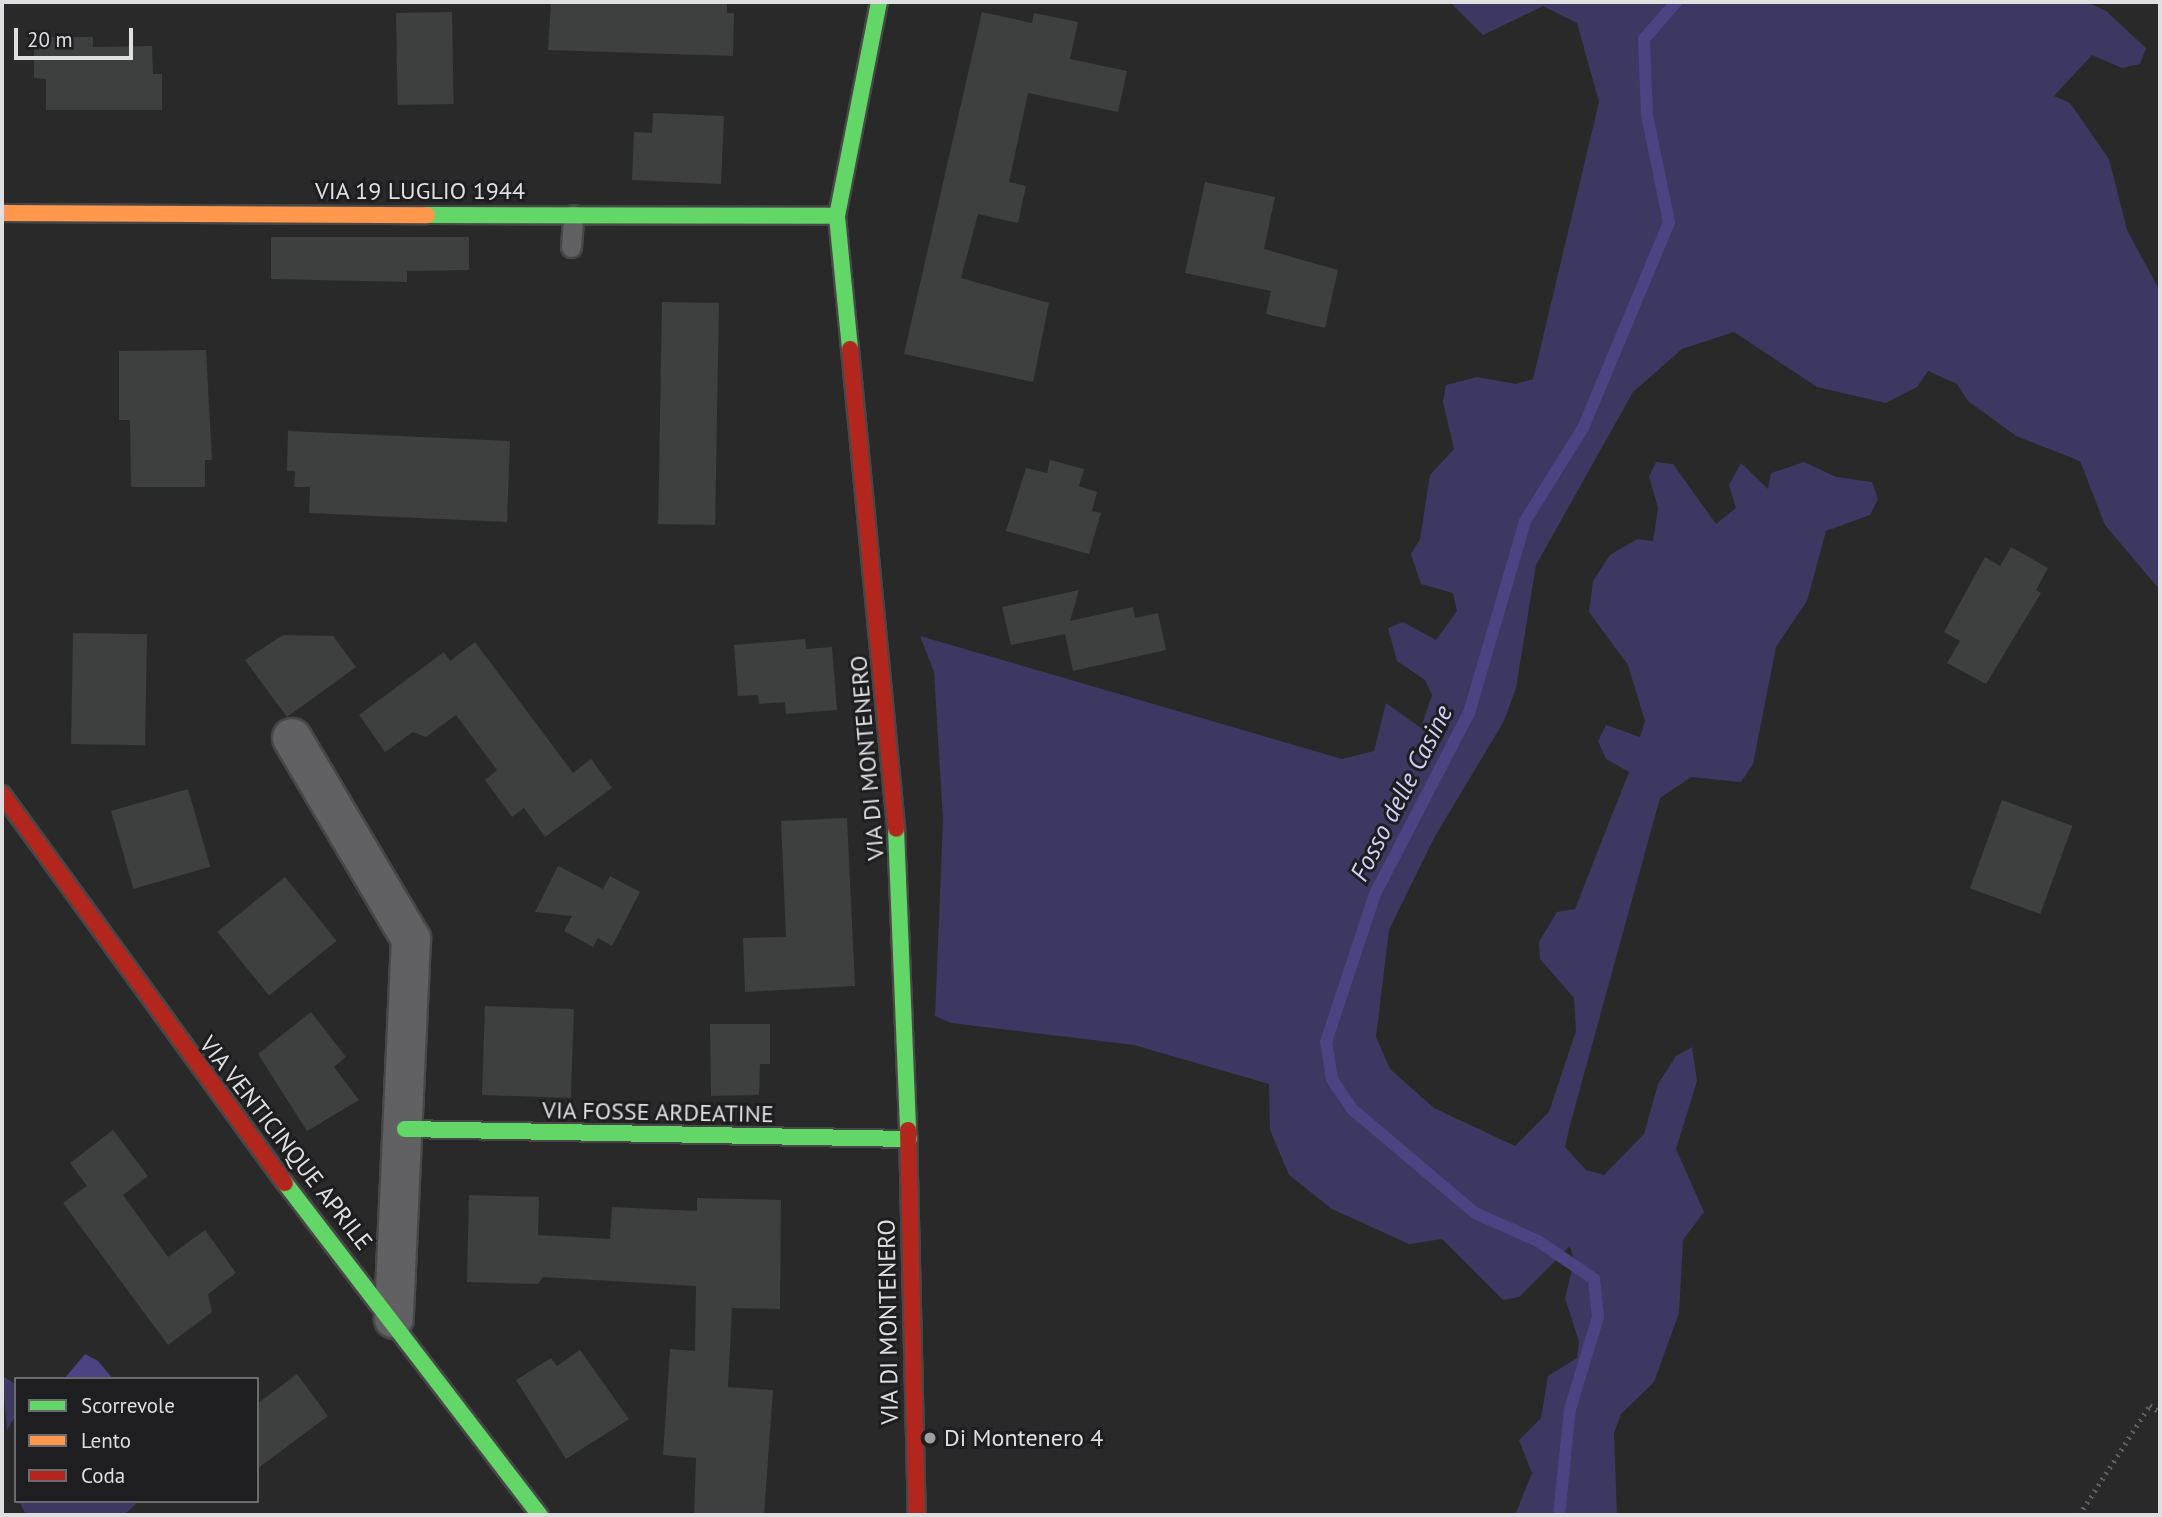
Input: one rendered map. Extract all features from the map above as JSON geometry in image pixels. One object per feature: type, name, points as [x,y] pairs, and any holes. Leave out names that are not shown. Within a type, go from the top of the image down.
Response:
[{"type":"street","name":"VIA DI MONTENERO","points":[[878,2],[837,216],[903,900],[917,1515]]},
{"type":"street","name":"VIA 19 LUGLIO 1944","points":[[2,213],[494,224],[573,215],[837,216]]},
{"type":"street","points":[[292,738],[411,939],[405,1129],[394,1319]]},
{"type":"street","name":"VIA VENTICINQUE APRILE","points":[[2,794],[213,1090],[394,1319],[540,1515]]},
{"type":"street","name":"VIA FOSSE ARDEATINE","points":[[405,1129],[909,1139]]},
{"type":"lane","points":[[571,247],[573,215]]},
{"type":"path","points":[[2079,1515],[2150,1405],[2160,1412]]},
{"type":"shaded area","points":[[1450,2],[2087,2],[2106,11],[2146,48],[2140,64],[2122,68],[2092,55],[2054,96],[2070,103],[2109,159],[2127,230],[2160,291],[2160,590],[2105,525],[2080,461],[2016,436],[1968,401],[1957,384],[1928,371],[1917,387],[1886,403],[1817,387],[1734,332],[1682,349],[1633,392],[1536,565],[1516,688],[1504,721],[1434,838],[1389,930],[1376,1037],[1390,1069],[1434,1108],[1515,1146],[1549,1112],[1576,1031],[1574,998],[1540,959],[1539,942],[1557,912],[1575,909],[1629,772],[1606,759],[1598,741],[1606,725],[1640,737],[1645,721],[1628,665],[1589,612],[1593,581],[1610,555],[1637,539],[1653,541],[1658,508],[1649,476],[1656,462],[1673,464],[1716,524],[1736,508],[1729,485],[1741,463],[1768,489],[1771,473],[1804,462],[1836,477],[1872,482],[1878,499],[1870,515],[1826,531],[1807,601],[1776,647],[1753,764],[1741,782],[1691,777],[1660,798],[1570,1125],[1565,1147],[1586,1170],[1604,1175],[1644,1134],[1658,1084],[1676,1056],[1692,1047],[1697,1081],[1676,1149],[1704,1212],[1683,1240],[1679,1313],[1654,1382],[1621,1414],[1614,1433],[1617,1515],[1515,1515],[1532,1473],[1519,1440],[1541,1418],[1548,1376],[1577,1358],[1579,1342],[1565,1298],[1574,1262],[1570,1246],[1519,1297],[1503,1300],[1442,1239],[1409,1244],[1332,1209],[1289,1175],[1270,1130],[1269,1084],[1134,1045],[951,1023],[935,1016],[943,820],[934,672],[920,636],[1342,759],[1374,751],[1386,703],[1421,728],[1432,695],[1425,680],[1397,661],[1388,628],[1403,622],[1436,640],[1457,611],[1453,593],[1421,584],[1411,554],[1420,539],[1430,475],[1454,449],[1443,402],[1446,385],[1477,377],[1516,384],[1533,379],[1599,102],[1577,23],[1543,6],[1483,35]]},
{"type":"shaded area","points":[[85,1354],[98,1361],[111,1377],[66,1377]]},
{"type":"shaded area","points":[[2,1375],[14,1384],[14,1418],[7,1430]]},
{"type":"shaded area","points":[[20,1503],[137,1503],[125,1514],[26,1515]]},
{"type":"building","points":[[551,2],[727,2],[727,13],[734,13],[733,56],[548,50]]},
{"type":"building","points":[[452,12],[454,104],[398,105],[396,13]]},
{"type":"building","points":[[982,12],[1032,23],[1034,13],[1078,22],[1070,59],[1127,71],[1118,112],[1028,93],[1009,182],[1026,186],[1018,223],[978,214],[961,278],[1049,303],[1033,382],[904,354]]},
{"type":"building","points":[[34,37],[93,37],[93,47],[152,46],[153,74],[162,74],[162,110],[46,110],[46,79],[34,78]]},
{"type":"building","points":[[653,113],[724,116],[721,184],[632,180],[634,132],[652,133]]},
{"type":"building","points":[[1205,182],[1275,197],[1264,249],[1338,270],[1325,328],[1266,314],[1271,291],[1185,273]]},
{"type":"building","points":[[271,237],[469,237],[469,270],[407,271],[407,282],[271,279]]},
{"type":"building","points":[[662,302],[719,303],[715,525],[658,524]]},
{"type":"building","points":[[206,350],[212,460],[205,460],[205,487],[131,487],[130,420],[119,420],[119,351]]},
{"type":"building","points":[[288,431],[510,441],[507,522],[309,513],[310,487],[294,487],[295,471],[287,471]]},
{"type":"building","points":[[1050,460],[1084,469],[1079,486],[1097,492],[1092,511],[1101,513],[1089,554],[1006,531],[1026,468],[1047,473]]},
{"type":"building","points":[[2011,547],[2048,568],[2036,590],[2041,593],[1986,684],[1947,663],[1960,641],[1944,632],[1985,557],[2000,566]]},
{"type":"building","points":[[1079,590],[1070,621],[1133,607],[1135,618],[1158,613],[1166,650],[1073,671],[1065,634],[1011,645],[1002,607]]},
{"type":"building","points":[[73,633],[147,634],[145,745],[71,744]]},
{"type":"building","points":[[283,635],[333,636],[356,667],[287,717],[245,660]]},
{"type":"building","points":[[805,639],[806,649],[832,647],[837,710],[786,714],[785,702],[759,704],[758,695],[738,696],[734,645]]},
{"type":"building","points":[[475,642],[573,773],[591,759],[612,788],[545,837],[524,808],[512,817],[485,780],[497,770],[456,715],[426,737],[413,732],[385,752],[359,715],[444,652],[450,661]]},
{"type":"building","points":[[188,789],[210,867],[133,889],[111,811]]},
{"type":"building","points":[[2002,800],[2072,826],[2040,914],[1970,888]]},
{"type":"building","points":[[847,818],[855,986],[745,992],[743,938],[786,937],[781,821]]},
{"type":"building","points":[[558,866],[603,889],[610,876],[640,892],[612,946],[598,938],[593,947],[564,931],[572,916],[535,912]]},
{"type":"building","points":[[285,877],[337,941],[269,995],[217,932]]},
{"type":"building","points":[[485,1006],[574,1009],[571,1098],[482,1095]]},
{"type":"building","points":[[311,1012],[346,1057],[334,1067],[359,1100],[307,1131],[258,1054]]},
{"type":"building","points":[[710,1024],[770,1024],[770,1064],[760,1064],[759,1095],[711,1096]]},
{"type":"building","points":[[113,1130],[148,1176],[123,1195],[168,1257],[205,1230],[236,1273],[208,1294],[212,1312],[168,1345],[63,1203],[87,1186],[70,1163]]},
{"type":"building","points":[[469,1195],[539,1197],[538,1235],[610,1239],[612,1207],[697,1211],[697,1198],[781,1200],[780,1309],[732,1308],[728,1387],[773,1390],[764,1515],[694,1515],[696,1458],[663,1455],[670,1349],[695,1351],[696,1286],[543,1277],[538,1284],[467,1282]]},
{"type":"building","points":[[580,1350],[629,1419],[566,1459],[516,1380],[551,1358],[557,1366]]},
{"type":"building","points":[[297,1374],[328,1416],[259,1468],[259,1402]]},
{"type":"waterway","name":"Fosso delle Casine","points":[[1559,1515],[1570,1409],[1598,1317],[1594,1279],[1538,1241],[1475,1213],[1352,1109],[1332,1079],[1326,1042],[1375,894],[1469,713],[1525,521],[1583,428],[1669,222],[1647,115],[1644,39],[1676,2]]},
{"type":"traffic: fast","points":[[850,349],[837,216],[879,2]]},
{"type":"traffic: fast","points":[[427,215],[837,216]]},
{"type":"traffic: fast","points":[[896,829],[908,1130]]},
{"type":"traffic: fast","points":[[405,1129],[909,1139]]},
{"type":"traffic: fast","points":[[285,1183],[540,1515]]},
{"type":"traffic: slow","points":[[2,213],[427,215]]},
{"type":"traffic: jam","points":[[850,349],[896,829]]},
{"type":"traffic: jam","points":[[2,794],[285,1183]]},
{"type":"traffic: jam","points":[[908,1130],[917,1515]]},
{"type":"place","name":"Di Montenero 4","points":[[930,1438]]}]
